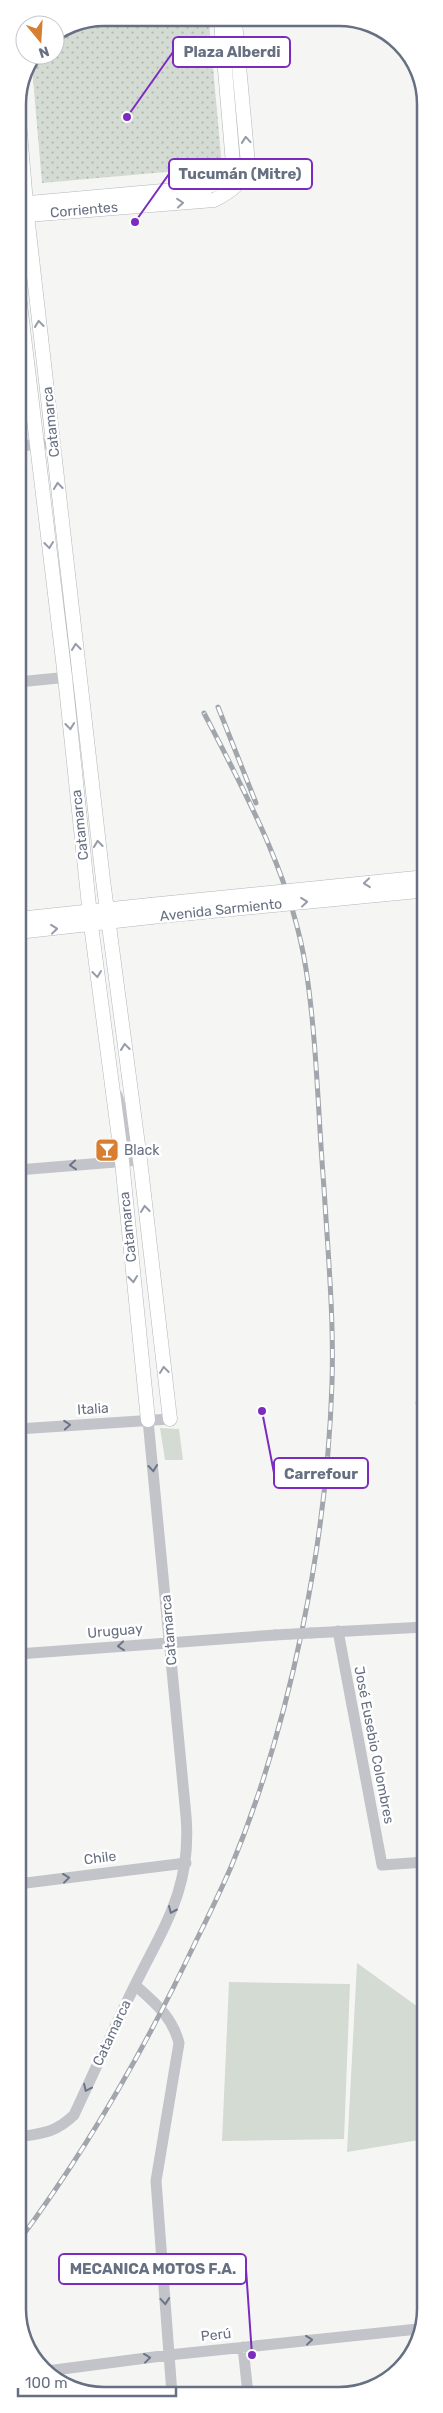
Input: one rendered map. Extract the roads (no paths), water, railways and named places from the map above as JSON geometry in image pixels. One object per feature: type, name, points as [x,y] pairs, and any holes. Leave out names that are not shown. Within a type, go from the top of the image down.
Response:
[{"type":"main road","name":"Corrientes","points":[[26,208],[207,187],[219,182],[228,174],[233,164],[221,26]]},
{"type":"main road","name":"Corrientes","points":[[26,208],[214,200],[237,186],[244,177],[248,164],[235,26]]},
{"type":"main road","name":"Catamarca","points":[[26,238],[53,443],[107,916],[113,954],[132,1160],[148,1420]]},
{"type":"main road","name":"Catamarca","points":[[26,357],[65,677],[90,918],[109,1074],[132,1160],[170,1418]]},
{"type":"main road","points":[[103,880],[113,899],[145,912]]},
{"type":"main road","name":"Avenida Sarmiento","points":[[26,930],[90,918],[417,884]]},
{"type":"main road","points":[[113,954],[115,941],[122,928],[145,912]]},
{"type":"main road","name":"Avenida Sarmiento","points":[[26,919],[90,918]]},
{"type":"street","points":[[26,445],[53,443]]},
{"type":"street","points":[[26,681],[80,676]]},
{"type":"street","points":[[26,1169],[132,1160]]},
{"type":"street","name":"Italia","points":[[26,1428],[170,1418]]},
{"type":"street","name":"Catamarca","points":[[26,2136],[49,2133],[61,2127],[74,2115],[135,1985],[158,1942],[180,1892],[186,1863],[187,1828],[148,1420]]},
{"type":"street","points":[[338,1631],[417,1627]]},
{"type":"street","name":"Uruguay","points":[[26,1653],[170,1641],[338,1631]]},
{"type":"street","name":"José Eusebio Colombres","points":[[338,1631],[382,1865],[417,1863]]},
{"type":"street","name":"Chile","points":[[26,1883],[186,1863]]},
{"type":"street","points":[[135,1985],[163,2010],[176,2030],[179,2043],[156,2181],[171,2387]]},
{"type":"street","name":"Perú","points":[[56,2370],[169,2355],[414,2329]]},
{"type":"street","points":[[243,2347],[247,2387]]},
{"type":"railway","points":[[218,707],[256,803]]},
{"type":"railway","points":[[26,2231],[92,2133],[136,2058],[177,1981],[231,1867],[271,1753],[288,1692],[314,1567],[323,1505],[329,1443],[332,1334],[315,1051],[306,969],[299,935],[279,869],[236,774],[204,713]]},
{"type":"place","name":"Plaza Alberdi","points":[[127,117]]},
{"type":"place","name":"Tucumán (Mitre)","points":[[135,222]]},
{"type":"place","name":"Black","points":[[107,1150]]},
{"type":"place","name":"Carrefour","points":[[262,1411]]},
{"type":"place","name":"MECANICA MOTOS F.A.","points":[[252,2355]]}]
